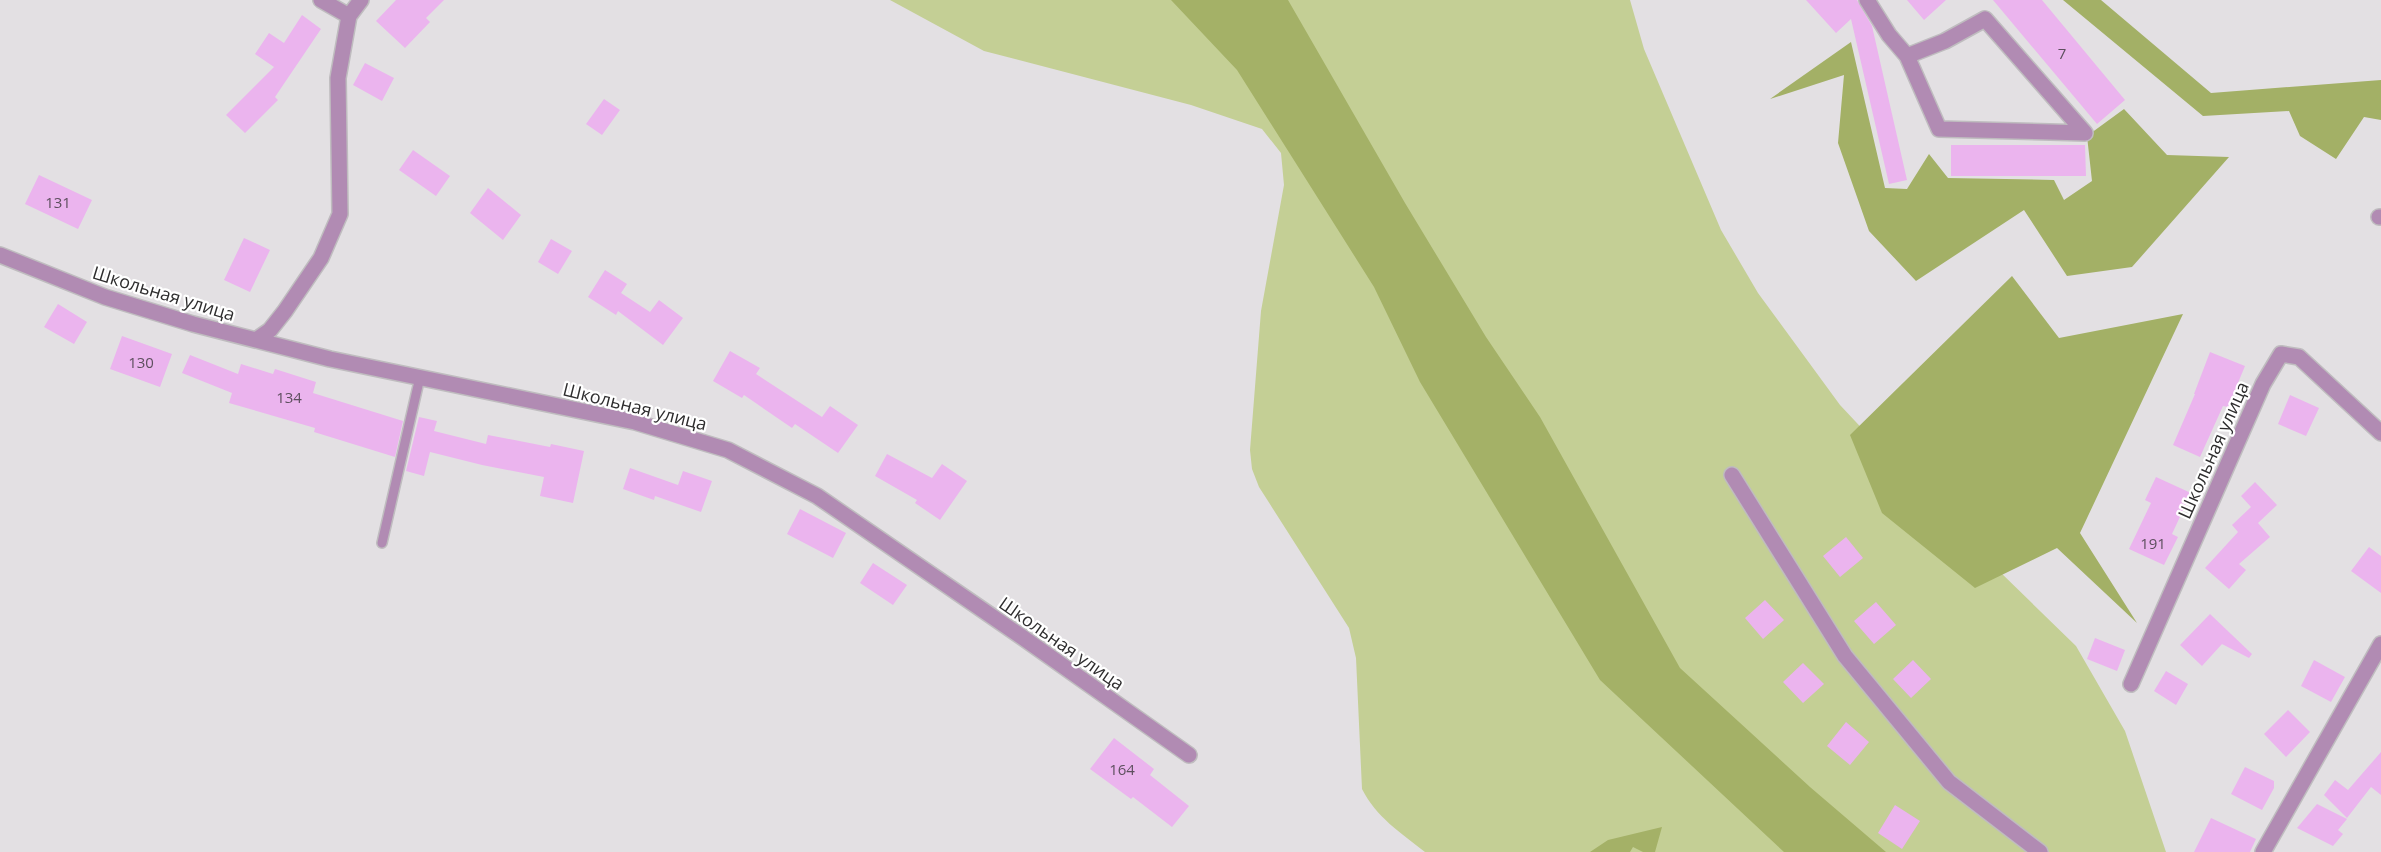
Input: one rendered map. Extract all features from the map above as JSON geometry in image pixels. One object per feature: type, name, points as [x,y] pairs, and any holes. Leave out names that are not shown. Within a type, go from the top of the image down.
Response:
[{"type":"street","points":[[321,0],[349,16]]},
{"type":"street","points":[[256,340],[270,330],[321,258],[340,214],[338,78],[349,16],[361,0]]},
{"type":"street","points":[[1867,0],[1889,35],[1907,56],[1939,129],[2085,133],[1985,19],[1945,41],[1907,56]]},
{"type":"street","name":"Школьная улица","points":[[0,255],[105,297],[194,324],[330,359],[635,422],[738,455],[817,496],[1189,755]]},
{"type":"street","name":"Школьная улица","points":[[2131,684],[2263,384],[2281,354],[2299,357],[2381,433]]},
{"type":"street","points":[[1732,475],[1845,656],[1949,782],[2040,852]]},
{"type":"street","points":[[2263,852],[2381,644]]},
{"type":"lane","points":[[382,543],[420,377]]},
{"type":"shaded area","points":[[890,0],[1630,0],[1644,49],[1721,230],[1758,293],[1840,405],[1962,535],[2076,646],[2125,731],[2166,852],[1425,852],[1374,808],[1362,789],[1356,658],[1349,628],[1259,487],[1252,469],[1250,450],[1261,311],[1284,185],[1281,153],[1262,129],[1191,105],[984,51]]},
{"type":"shaded area","points":[[1171,0],[1288,0],[1405,203],[1486,337],[1540,417],[1680,668],[1810,787],[1886,852],[1784,852],[1600,680],[1420,382],[1374,287],[1237,70]]},
{"type":"shaded area","points":[[2063,0],[2101,0],[2211,93],[2381,80],[2381,120],[2364,117],[2336,159],[2300,136],[2289,111],[2203,116]]},
{"type":"shaded area","points":[[1851,42],[1885,188],[1907,189],[1929,154],[1948,178],[2054,180],[2064,200],[2092,181],[2087,136],[2124,109],[2167,155],[2229,157],[2132,267],[2067,276],[2024,210],[1916,281],[1869,231],[1838,143],[1844,75],[1770,99]]},
{"type":"shaded area","points":[[2012,276],[2059,338],[2183,314],[2080,533],[2137,623],[2057,548],[1975,588],[1882,513],[1850,435]]},
{"type":"shaded area","points":[[1662,827],[1655,852],[1643,852],[1633,847],[1630,852],[1590,852],[1608,840]]},
{"type":"building","points":[[396,0],[444,0],[426,18],[430,22],[405,48],[376,21]]},
{"type":"building","points":[[1806,0],[1857,0],[1872,26],[1907,180],[1889,184],[1851,19],[1836,33]]},
{"type":"building","points":[[1907,0],[1946,0],[1924,20]]},
{"type":"building","points":[[1993,0],[2042,0],[2125,100],[2097,124]]},
{"type":"building","points":[[302,15],[321,29],[275,97],[278,100],[245,133],[226,115],[274,67],[255,54],[269,33],[284,43]]},
{"type":"building","points":[[365,63],[394,78],[382,101],[353,85]]},
{"type":"building","points":[[604,99],[620,110],[602,135],[586,124]]},
{"type":"building","points":[[1951,145],[2085,145],[2086,176],[1951,176]]},
{"type":"building","points":[[413,150],[450,176],[436,196],[399,170]]},
{"type":"building","points":[[39,175],[92,200],[78,229],[25,204]]},
{"type":"building","points":[[488,188],[521,215],[503,240],[470,213]]},
{"type":"building","points":[[244,238],[270,250],[250,292],[224,280]]},
{"type":"building","points":[[551,239],[572,251],[558,274],[538,262]]},
{"type":"building","points":[[605,270],[627,284],[621,293],[650,312],[659,300],[683,318],[663,345],[618,311],[616,315],[588,297]]},
{"type":"building","points":[[58,304],[87,322],[74,344],[44,327]]},
{"type":"building","points":[[122,336],[172,354],[160,387],[110,369]]},
{"type":"building","points":[[730,351],[760,368],[756,374],[822,417],[830,406],[858,425],[838,453],[795,424],[792,428],[744,395],[742,398],[713,381]]},
{"type":"building","points":[[2210,352],[2245,366],[2228,407],[2223,406],[2200,457],[2173,445]]},
{"type":"building","points":[[190,355],[238,374],[241,364],[273,374],[275,369],[316,382],[313,393],[403,421],[395,457],[314,432],[315,428],[229,403],[232,393],[182,373]]},
{"type":"building","points":[[2290,395],[2319,408],[2306,436],[2278,424]]},
{"type":"building","points":[[419,417],[437,421],[434,431],[486,444],[488,435],[584,451],[573,503],[540,496],[544,477],[430,452],[424,476],[406,471]]},
{"type":"building","points":[[887,454],[932,478],[942,464],[967,481],[940,520],[915,503],[917,500],[875,476]]},
{"type":"building","points":[[630,468],[678,485],[683,471],[712,481],[701,512],[655,496],[654,500],[623,489]]},
{"type":"building","points":[[2156,477],[2191,493],[2172,534],[2178,537],[2164,565],[2129,549],[2151,503],[2145,500]]},
{"type":"building","points":[[2255,482],[2277,505],[2258,523],[2270,537],[2239,564],[2246,570],[2229,589],[2205,568],[2238,532],[2232,525],[2251,507],[2241,496]]},
{"type":"building","points":[[800,509],[846,533],[833,558],[787,534]]},
{"type":"building","points":[[1846,537],[1863,558],[1840,577],[1823,556]]},
{"type":"building","points":[[2369,547],[2381,556],[2381,593],[2351,571]]},
{"type":"building","points":[[873,563],[907,585],[893,605],[860,583]]},
{"type":"building","points":[[1765,600],[1784,620],[1763,639],[1745,618]]},
{"type":"building","points":[[1876,602],[1896,625],[1874,644],[1854,621]]},
{"type":"building","points":[[2210,614],[2252,654],[2249,658],[2222,644],[2202,666],[2180,645]]},
{"type":"building","points":[[2095,638],[2125,650],[2117,671],[2087,659]]},
{"type":"building","points":[[1913,660],[1931,679],[1911,698],[1893,679]]},
{"type":"building","points":[[2314,660],[2345,677],[2331,702],[2301,686]]},
{"type":"building","points":[[1803,663],[1824,684],[1803,703],[1783,682]]},
{"type":"building","points":[[2166,671],[2188,684],[2176,705],[2154,691]]},
{"type":"building","points":[[2288,710],[2310,732],[2286,757],[2264,734]]},
{"type":"building","points":[[1846,722],[1869,742],[1850,765],[1827,746]]},
{"type":"building","points":[[1114,738],[1154,769],[1150,775],[1189,806],[1172,827],[1133,797],[1131,799],[1090,769]]},
{"type":"building","points":[[2381,752],[2381,795],[2371,787],[2347,818],[2324,795],[2335,780],[2348,790]]},
{"type":"building","points":[[2245,767],[2274,781],[2274,788],[2262,810],[2231,794]]},
{"type":"building","points":[[2317,804],[2347,819],[2338,830],[2343,834],[2333,846],[2297,828]]},
{"type":"building","points":[[1895,805],[1920,821],[1902,849],[1878,833]]},
{"type":"building","points":[[2211,818],[2256,839],[2250,852],[2194,852]]}]
